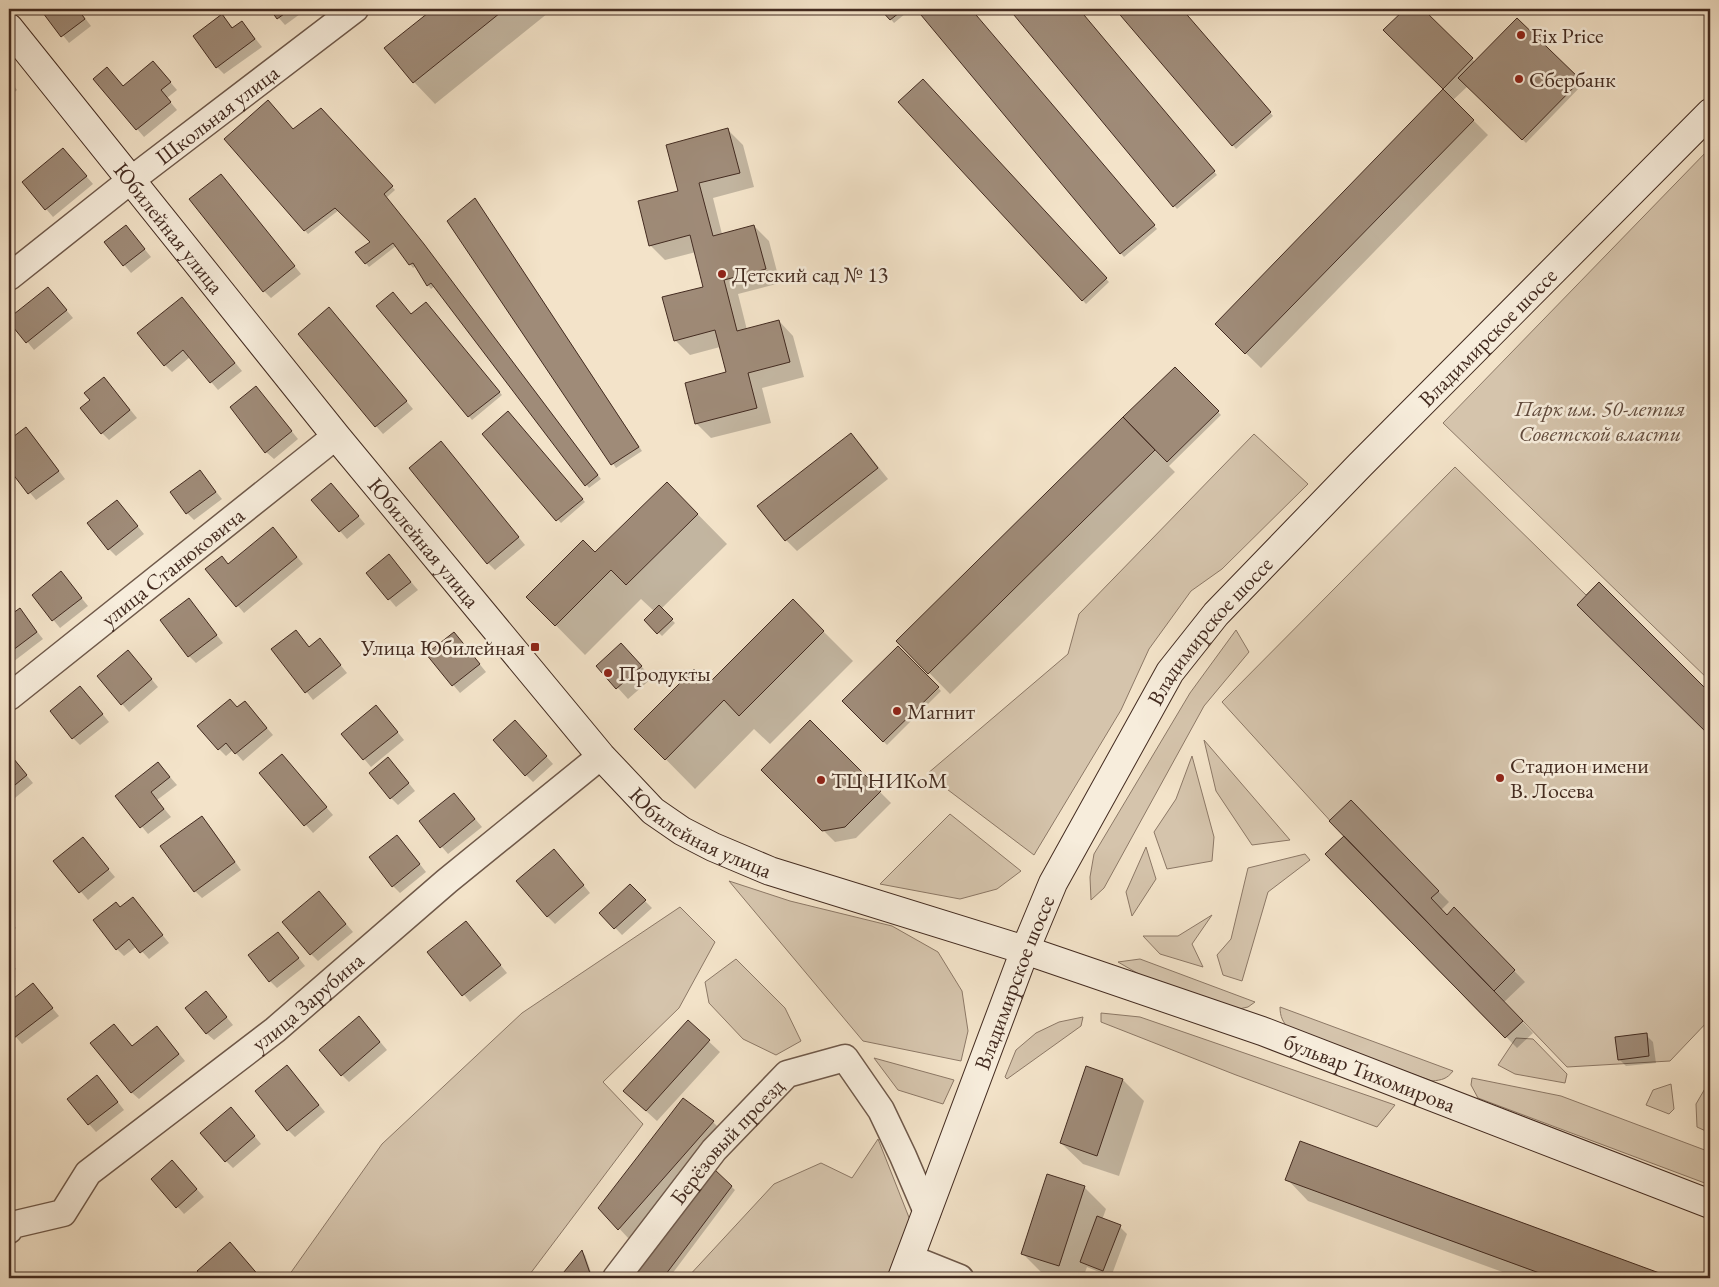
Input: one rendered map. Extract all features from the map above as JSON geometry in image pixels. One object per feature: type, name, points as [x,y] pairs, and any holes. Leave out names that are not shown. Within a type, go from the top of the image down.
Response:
[{"type":"main road","name":"Юбилейная улица","points":[[9,28],[336,436],[601,756],[653,811],[682,831],[713,847],[770,871],[1025,950]]},
{"type":"main road","name":"Владимирское шоссе","points":[[906,1268],[1025,950],[1053,883],[1170,672],[1216,614],[1360,465],[1710,113]]},
{"type":"main road","name":"бульвар Тихомирова","points":[[1025,950],[1262,1031],[1710,1204]]},
{"type":"street","name":"Школьная улица","points":[[9,277],[131,180],[355,9]]},
{"type":"street","name":"улица Станюковича","points":[[9,698],[336,436]]},
{"type":"street","name":"улица Зарубина","points":[[9,1230],[12,1225],[63,1213],[88,1173],[275,1030],[447,880],[601,756]]},
{"type":"street","name":"Берёзовый проезд","points":[[616,1278],[714,1150],[787,1074],[845,1058],[881,1110],[927,1212]]},
{"type":"street","points":[[906,1268],[960,1278]]},
{"type":"green space","name":"Парк им. 50-летия Советской власти","points":[[1710,148],[1710,681],[1443,423]]},
{"type":"green space","points":[[1254,434],[1308,484],[1222,569],[1191,591],[1149,649],[1121,710],[1034,855],[927,774],[1068,654],[1079,614]]},
{"type":"green space","name":"Стадион имени В. Лосева","points":[[1455,467],[1586,595],[1599,582],[1710,693],[1710,1019],[1670,1061],[1567,1067],[1523,1021],[1505,1038],[1325,854],[1344,836],[1222,702]]},
{"type":"green space","points":[[1236,630],[1249,652],[1204,706],[1104,888],[1091,900],[1090,877],[1094,854],[1190,693]]},
{"type":"green space","points":[[1204,740],[1290,840],[1252,845],[1216,791]]},
{"type":"green space","points":[[1192,756],[1214,837],[1212,861],[1167,869],[1154,832],[1176,799]]},
{"type":"green space","points":[[950,814],[1021,871],[997,889],[960,899],[880,884]]},
{"type":"green space","points":[[1146,847],[1156,879],[1132,916],[1126,892]]},
{"type":"green space","points":[[1305,854],[1310,860],[1268,892],[1242,981],[1223,975],[1217,955],[1231,939],[1248,868]]},
{"type":"green space","points":[[729,881],[790,901],[892,926],[938,952],[962,991],[968,1031],[961,1061],[863,1041]]},
{"type":"green space","points":[[680,907],[715,942],[679,1008],[603,1082],[643,1124],[527,1278],[287,1278],[382,1144],[522,1013]]},
{"type":"green space","points":[[1212,915],[1192,944],[1203,967],[1160,954],[1143,936],[1178,936]]},
{"type":"green space","points":[[736,959],[785,1008],[801,1041],[776,1055],[743,1039],[709,1003],[705,982]]},
{"type":"green space","points":[[1140,959],[1255,1002],[1248,1007],[1239,1009],[1144,977],[1118,962]]},
{"type":"green space","points":[[1280,1007],[1453,1071],[1444,1079],[1432,1081],[1289,1029],[1282,1019]]},
{"type":"green space","points":[[1101,1013],[1140,1017],[1395,1105],[1377,1127],[1236,1075],[1101,1022]]},
{"type":"green space","points":[[1083,1017],[1081,1026],[1007,1079],[1005,1077],[1016,1050],[1036,1033],[1059,1022]]},
{"type":"green space","points":[[1516,1038],[1533,1039],[1567,1074],[1565,1083],[1515,1074],[1498,1065]]},
{"type":"green space","points":[[874,1058],[954,1080],[943,1104],[898,1090]]},
{"type":"green space","points":[[1472,1078],[1561,1096],[1710,1152],[1710,1185],[1478,1098],[1471,1085]]},
{"type":"green space","points":[[1710,1080],[1710,1133],[1697,1127],[1696,1104]]},
{"type":"green space","points":[[1671,1084],[1674,1109],[1669,1114],[1646,1105],[1653,1090]]},
{"type":"green space","points":[[878,1139],[910,1220],[889,1278],[687,1278],[774,1184],[821,1163],[852,1178]]},
{"type":"building","points":[[40,9],[78,9],[85,19],[61,37]]},
{"type":"building","points":[[270,9],[291,9],[277,19]]},
{"type":"building","points":[[433,9],[505,9],[413,83],[384,48]]},
{"type":"building","points":[[880,9],[904,9],[890,20]]},
{"type":"building","points":[[916,9],[971,9],[1155,225],[1120,254]]},
{"type":"building","points":[[1009,9],[1079,9],[1215,171],[1173,207]]},
{"type":"building","points":[[1115,9],[1182,9],[1271,112],[1232,146]]},
{"type":"building","points":[[1405,9],[1423,9],[1473,58],[1443,89],[1383,30]]},
{"type":"building","points":[[222,14],[232,28],[242,21],[255,39],[216,68],[193,36]]},
{"type":"building","name":"Сбербанк","points":[[1517,18],[1581,80],[1522,140],[1458,78]]},
{"type":"building","points":[[153,61],[171,82],[161,90],[171,102],[136,130],[93,79],[107,67],[123,86]]},
{"type":"building","points":[[923,79],[1107,278],[1082,301],[898,102]]},
{"type":"building","points":[[1443,89],[1474,120],[1245,354],[1215,324]]},
{"type":"building","points":[[268,100],[293,129],[321,108],[393,186],[384,194],[424,244],[598,475],[585,486],[431,283],[427,286],[413,263],[409,265],[393,243],[365,264],[355,252],[370,242],[335,208],[304,231],[224,139]]},
{"type":"building","name":"Детский сад № 13","points":[[728,128],[740,173],[699,183],[713,236],[754,225],[766,269],[724,280],[737,331],[779,320],[790,362],[748,373],[757,408],[695,424],[685,383],[726,372],[715,330],[674,341],[662,297],[703,287],[690,235],[649,246],[638,201],[678,191],[666,145]]},
{"type":"building","points":[[63,148],[87,176],[45,210],[22,182]]},
{"type":"building","points":[[221,174],[295,266],[263,292],[189,199]]},
{"type":"building","points":[[475,198],[639,447],[611,465],[447,221]]},
{"type":"building","points":[[126,225],[145,249],[123,266],[104,242]]},
{"type":"building","points":[[48,287],[67,310],[26,343],[9,322],[9,318]]},
{"type":"building","points":[[393,292],[411,314],[426,302],[500,392],[468,417],[376,306]]},
{"type":"building","points":[[182,297],[235,363],[210,383],[183,350],[164,366],[137,333]]},
{"type":"building","points":[[329,307],[407,401],[375,427],[298,334]]},
{"type":"building","points":[[1175,367],[1219,411],[1167,462],[1123,417]]},
{"type":"building","points":[[104,377],[130,410],[101,434],[80,408],[90,400],[84,393]]},
{"type":"building","points":[[256,386],[292,431],[265,453],[230,407]]},
{"type":"building","points":[[508,411],[583,499],[556,521],[482,434]]},
{"type":"building","points":[[1123,417],[1155,450],[928,674],[896,641]]},
{"type":"building","points":[[26,427],[59,471],[28,494],[9,469],[9,440]]},
{"type":"building","points":[[851,433],[878,468],[785,541],[757,506]]},
{"type":"building","points":[[441,441],[519,537],[487,564],[409,468]]},
{"type":"building","points":[[200,470],[216,492],[186,514],[170,492]]},
{"type":"building","points":[[667,482],[698,514],[626,585],[611,570],[555,626],[526,597],[583,540],[595,552]]},
{"type":"building","points":[[331,483],[359,516],[339,532],[311,500]]},
{"type":"building","points":[[117,500],[138,526],[108,550],[87,523]]},
{"type":"building","points":[[273,527],[297,557],[236,607],[205,569],[222,556],[228,564]]},
{"type":"building","points":[[389,554],[411,582],[388,600],[366,573]]},
{"type":"building","points":[[61,571],[82,598],[52,621],[32,595]]},
{"type":"building","points":[[1599,582],[1710,693],[1710,736],[1577,605]]},
{"type":"building","points":[[189,598],[217,635],[188,657],[160,620]]},
{"type":"building","points":[[793,599],[824,631],[739,716],[724,700],[665,760],[634,729],[694,669],[708,684]]},
{"type":"building","points":[[659,605],[673,619],[657,634],[644,620]]},
{"type":"building","points":[[20,608],[37,632],[9,653],[9,616]]},
{"type":"building","points":[[296,630],[309,647],[320,638],[341,665],[305,693],[271,649]]},
{"type":"building","points":[[454,632],[480,664],[452,686],[426,654]]},
{"type":"building","points":[[621,643],[642,666],[616,689],[596,666]]},
{"type":"building","points":[[898,646],[939,687],[883,742],[842,701]]},
{"type":"building","points":[[128,650],[152,679],[121,705],[97,676]]},
{"type":"building","points":[[80,686],[103,714],[72,739],[50,711]]},
{"type":"building","points":[[230,699],[237,707],[245,701],[267,728],[235,754],[226,743],[218,750],[197,726]]},
{"type":"building","points":[[376,705],[398,732],[363,760],[341,734]]},
{"type":"building","points":[[515,720],[547,756],[525,776],[493,740]]},
{"type":"building","name":"ТЦ НИКоМ","points":[[810,720],[881,791],[845,827],[822,831],[761,770]]},
{"type":"building","points":[[9,753],[27,775],[9,790]]},
{"type":"building","points":[[282,754],[327,807],[304,826],[259,773]]},
{"type":"building","points":[[388,757],[409,783],[390,799],[369,773]]},
{"type":"building","points":[[158,762],[170,777],[151,792],[164,809],[140,828],[115,796]]},
{"type":"building","points":[[454,793],[475,819],[440,848],[419,821]]},
{"type":"building","points":[[1351,800],[1439,891],[1431,898],[1447,915],[1454,907],[1515,970],[1494,991],[1329,821]]},
{"type":"building","points":[[202,816],[235,862],[194,892],[160,846]]},
{"type":"building","points":[[397,835],[420,864],[392,887],[369,857]]},
{"type":"building","points":[[1344,836],[1523,1021],[1505,1038],[1325,854]]},
{"type":"building","points":[[83,837],[109,869],[79,893],[53,861]]},
{"type":"building","points":[[554,849],[584,885],[547,917],[516,881]]},
{"type":"building","points":[[630,884],[646,900],[614,929],[599,913]]},
{"type":"building","points":[[319,891],[346,924],[310,955],[282,922]]},
{"type":"building","points":[[133,897],[163,935],[140,953],[129,939],[116,950],[93,920],[116,902],[120,907]]},
{"type":"building","points":[[466,921],[501,965],[462,996],[427,952]]},
{"type":"building","points":[[278,932],[299,958],[269,982],[248,955]]},
{"type":"building","points":[[33,983],[53,1008],[14,1038],[9,1031],[9,1002]]},
{"type":"building","points":[[206,991],[227,1017],[206,1034],[185,1008]]},
{"type":"building","points":[[359,1016],[380,1042],[341,1076],[319,1050]]},
{"type":"building","points":[[688,1020],[710,1040],[646,1111],[623,1091]]},
{"type":"building","points":[[114,1024],[132,1046],[157,1026],[179,1054],[131,1093],[90,1043]]},
{"type":"building","points":[[1647,1033],[1649,1056],[1618,1060],[1615,1037]]},
{"type":"building","points":[[287,1065],[319,1105],[287,1131],[255,1091]]},
{"type":"building","points":[[1086,1066],[1123,1079],[1097,1156],[1060,1143]]},
{"type":"building","points":[[97,1075],[118,1102],[88,1125],[67,1099]]},
{"type":"building","points":[[683,1098],[714,1121],[618,1230],[598,1208]]},
{"type":"building","points":[[231,1107],[255,1136],[225,1162],[200,1133]]},
{"type":"building","points":[[1300,1141],[1673,1278],[1553,1278],[1285,1180]]},
{"type":"building","points":[[172,1160],[197,1189],[176,1208],[151,1179]]},
{"type":"building","points":[[714,1169],[732,1186],[663,1278],[631,1278]]},
{"type":"building","points":[[1047,1174],[1085,1186],[1059,1266],[1021,1254]]},
{"type":"building","points":[[1097,1216],[1121,1225],[1103,1271],[1080,1262]]},
{"type":"building","points":[[230,1242],[260,1277],[203,1278],[197,1271]]},
{"type":"building","points":[[582,1250],[591,1276],[590,1278],[559,1278]]},
{"type":"place","name":"Fix Price","points":[[1521,35]]},
{"type":"place","name":"Сбербанк","points":[[1519,79]]},
{"type":"place","name":"Детский сад № 13","points":[[722,274]]},
{"type":"place","name":"Улица Юбилейная","points":[[535,647]]},
{"type":"place","name":"Продукты","points":[[608,673]]},
{"type":"place","name":"Магнит","points":[[897,711]]},
{"type":"place","name":"Стадион имени В. Лосева","points":[[1500,778]]},
{"type":"place","name":"ТЦ НИКоМ","points":[[821,780]]}]
